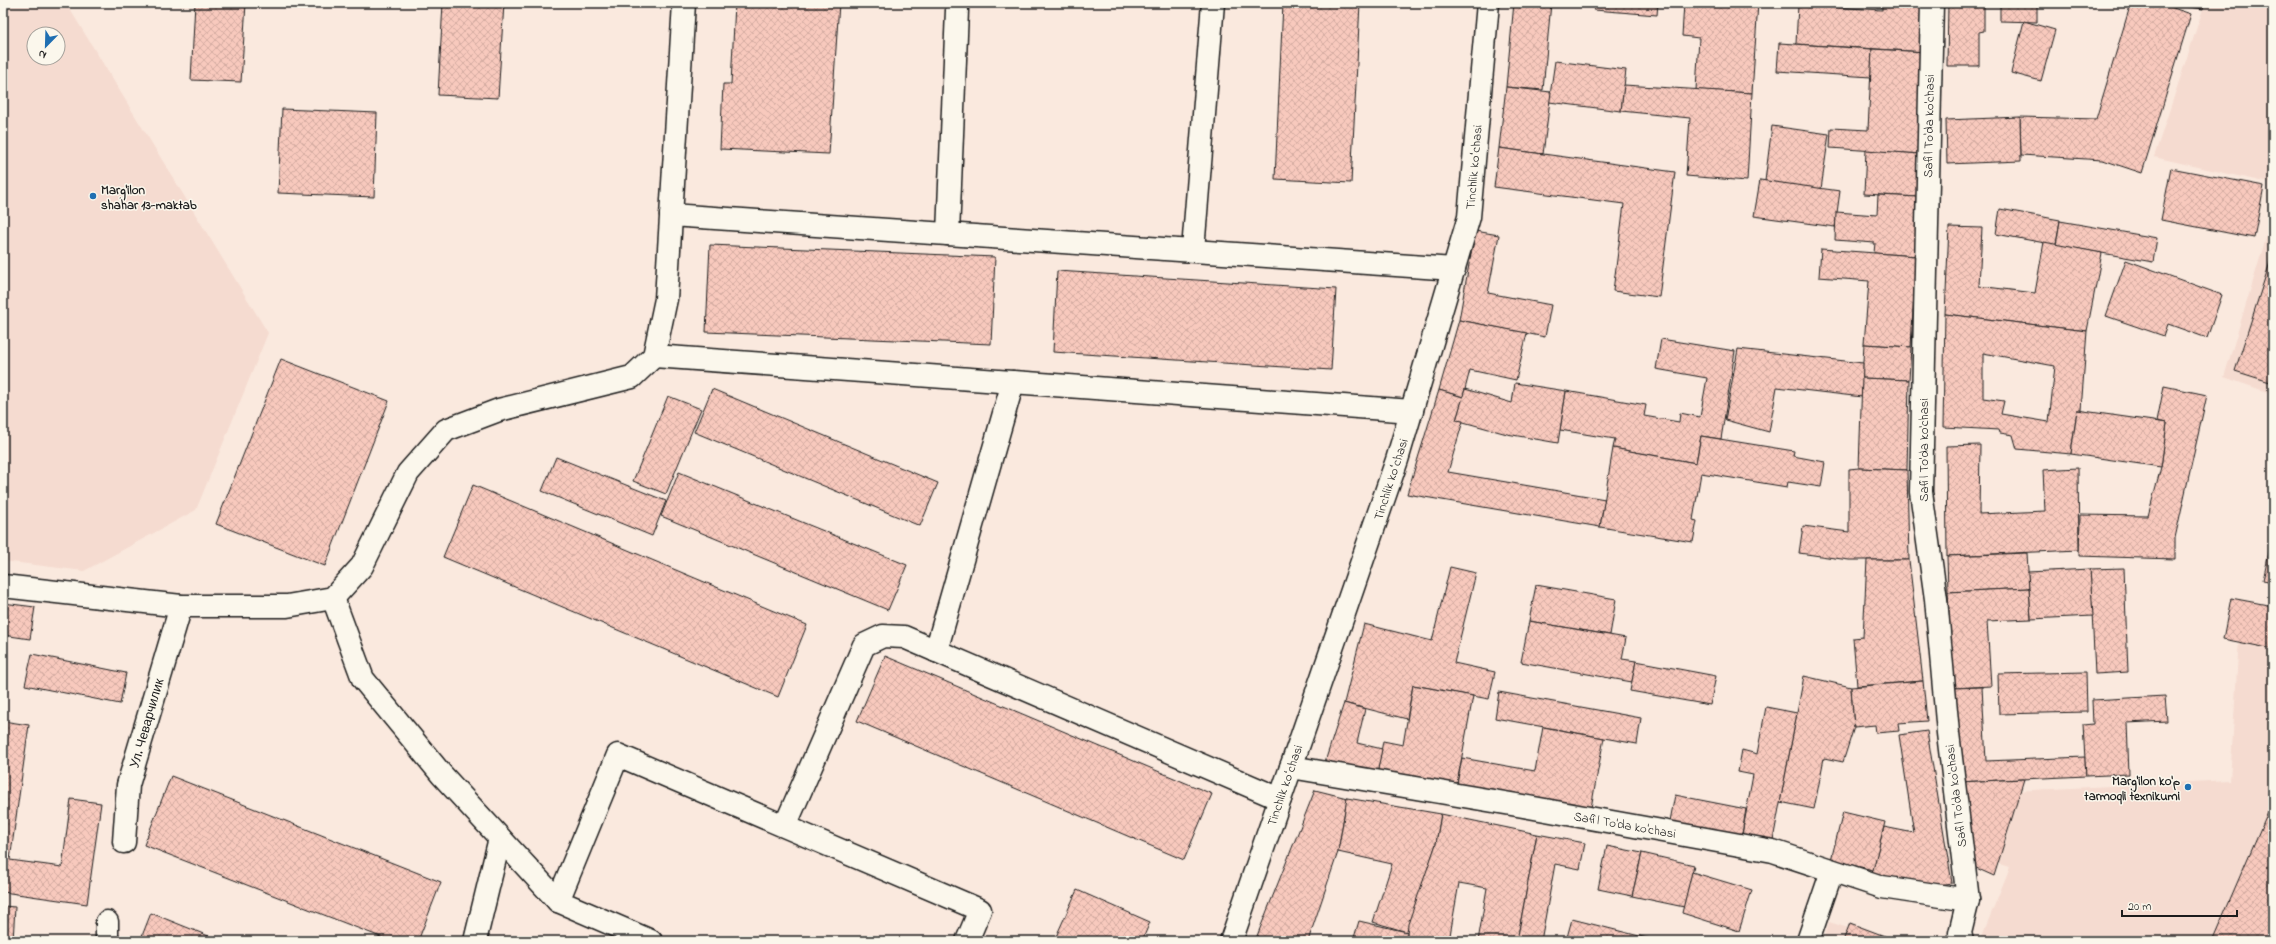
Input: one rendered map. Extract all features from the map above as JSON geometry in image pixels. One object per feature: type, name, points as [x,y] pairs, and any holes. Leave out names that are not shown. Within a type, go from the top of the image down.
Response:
[{"type":"street","points":[[3,586],[180,606],[287,606],[333,598],[362,566],[408,473],[446,430],[499,410],[632,378],[654,356],[666,299],[684,3]]},
{"type":"street","points":[[1193,250],[1213,3]]},
{"type":"street","name":"Tinchlik koʻchasi","points":[[1230,941],[1397,460],[1469,218],[1488,3]]},
{"type":"street","name":"Safil To'da ko'chasi","points":[[1291,767],[1524,806],[1772,851],[1882,887],[1968,900],[1948,733],[1936,599],[1921,492],[1932,3]]},
{"type":"street","points":[[948,234],[957,10]]},
{"type":"street","points":[[670,215],[1454,269]]},
{"type":"street","points":[[654,356],[1412,411]]},
{"type":"street","points":[[936,651],[1013,382]]},
{"type":"street","points":[[333,598],[363,679],[442,775],[558,901],[651,941]]},
{"type":"street","name":"Ул. Чеварчилик","points":[[124,842],[128,785],[180,606]]},
{"type":"street","points":[[785,826],[864,645],[883,636],[904,637],[1280,800]]},
{"type":"street","points":[[558,901],[618,755],[980,910],[967,941]]},
{"type":"street","points":[[475,941],[500,838]]},
{"type":"street","points":[[1808,941],[1832,871]]},
{"type":"street","points":[[1962,941],[1960,933],[1968,900]]},
{"type":"shaded area","name":"Marg'ilon shahar 13-maktab","points":[[3,3],[66,3],[268,333],[196,510],[84,571],[3,561]]},
{"type":"shaded area","points":[[2205,3],[2273,3],[2273,184],[2154,157]]},
{"type":"shaded area","points":[[2273,215],[2273,394],[2224,377]]},
{"type":"shaded area","name":"Marg'ilon ko'p tarmoqli texnikumi","points":[[2239,639],[2273,647],[2273,941],[1980,941],[2010,867],[1977,858],[1975,793],[2230,780]]},
{"type":"shaded area","points":[[1829,922],[1890,941],[1823,941]]},
{"type":"building","points":[[195,3],[246,3],[241,82],[191,80]]},
{"type":"building","points":[[443,3],[504,3],[498,98],[438,95]]},
{"type":"building","points":[[735,3],[839,3],[829,154],[720,149],[723,84],[731,84]]},
{"type":"building","points":[[1283,3],[1360,3],[1351,183],[1275,179]]},
{"type":"building","points":[[1514,3],[1551,3],[1543,90],[1506,87]]},
{"type":"building","points":[[1595,3],[1658,3],[1657,15],[1594,10]]},
{"type":"building","points":[[1684,3],[1758,3],[1752,93],[1696,90],[1699,38],[1682,36]]},
{"type":"building","points":[[1882,3],[1929,3],[1926,52],[1796,44],[1798,5],[1882,10]]},
{"type":"building","points":[[1948,3],[1984,3],[1984,31],[1979,32],[1979,66],[1947,66]]},
{"type":"building","points":[[2000,3],[2037,3],[2037,22],[2000,21]]},
{"type":"building","points":[[2131,3],[2158,3],[2191,14],[2142,173],[2103,160],[2021,155],[2020,117],[2096,119]]},
{"type":"building","points":[[2165,3],[2204,3],[2203,9]]},
{"type":"building","points":[[2024,21],[2055,30],[2041,81],[2011,73]]},
{"type":"building","points":[[1779,43],[1872,49],[1871,77],[1777,71]]},
{"type":"building","points":[[1872,49],[1926,52],[1920,154],[1830,148],[1831,128],[1868,130]]},
{"type":"building","points":[[1555,61],[1626,70],[1621,111],[1549,102]]},
{"type":"building","points":[[1624,85],[1752,93],[1747,181],[1686,176],[1690,118],[1621,111]]},
{"type":"building","points":[[1506,87],[1551,92],[1543,154],[1499,148]]},
{"type":"building","points":[[282,109],[377,113],[374,197],[278,193]]},
{"type":"building","points":[[2020,117],[2021,161],[1947,164],[1946,120]]},
{"type":"building","points":[[1772,126],[1829,134],[1821,189],[1765,181]]},
{"type":"building","points":[[1499,148],[1675,172],[1659,297],[1613,291],[1624,204],[1494,187]]},
{"type":"building","points":[[1866,150],[1920,154],[1918,197],[1864,194]]},
{"type":"building","points":[[2171,168],[2264,186],[2254,238],[2161,220]]},
{"type":"building","points":[[1760,180],[1840,191],[1835,227],[1754,216]]},
{"type":"building","points":[[1878,195],[1918,197],[1916,256],[1874,253],[1875,243],[1835,240],[1836,212],[1877,215]]},
{"type":"building","points":[[2000,209],[2060,220],[2056,245],[1996,234]]},
{"type":"building","points":[[2060,221],[2157,238],[2153,262],[2056,245]]},
{"type":"building","points":[[1949,227],[1982,228],[1979,286],[2035,293],[2044,242],[2102,253],[2087,331],[1945,314]]},
{"type":"building","points":[[1475,231],[1499,235],[1488,293],[1551,305],[1545,337],[1459,320]]},
{"type":"building","points":[[710,245],[995,257],[991,344],[706,332]]},
{"type":"building","points":[[1821,249],[1916,256],[1911,347],[1864,344],[1869,281],[1819,277]]},
{"type":"building","points":[[2273,253],[2273,383],[2235,371]]},
{"type":"building","points":[[2126,260],[2222,295],[2207,338],[2168,324],[2164,336],[2106,316]]},
{"type":"building","points":[[1057,271],[1336,289],[1331,370],[1053,352]]},
{"type":"building","points":[[1945,314],[2087,331],[2081,410],[2077,410],[2071,454],[2017,449],[2013,435],[2000,433],[1999,430],[1943,427]],"holes":[[[1983,353],[2055,366],[2049,422],[2001,414],[2004,401],[1983,398]]]},
{"type":"building","points":[[1459,320],[1527,333],[1516,380],[1470,370],[1463,397],[1439,390]]},
{"type":"building","points":[[1661,339],[1735,351],[1721,439],[1701,436],[1696,463],[1613,448],[1615,439],[1560,430],[1566,391],[1646,405],[1644,416],[1679,422],[1680,413],[1700,417],[1707,378],[1656,369]]},
{"type":"building","points":[[1864,344],[1911,347],[1909,380],[1862,378]]},
{"type":"building","points":[[1738,349],[1863,363],[1862,397],[1777,387],[1769,432],[1725,420]]},
{"type":"building","points":[[281,359],[389,401],[325,566],[216,524]]},
{"type":"building","points":[[1862,378],[1909,380],[1907,470],[1859,468]]},
{"type":"building","points":[[1515,383],[1566,391],[1558,443],[1507,434],[1456,420],[1465,389],[1512,403]]},
{"type":"building","points":[[2164,386],[2207,395],[2175,538],[2175,559],[2079,556],[2080,515],[2148,516],[2161,467],[2167,423],[2157,421]]},
{"type":"building","points":[[712,389],[938,483],[920,526],[694,432]]},
{"type":"building","points":[[1439,390],[1463,397],[1456,420],[1463,421],[1448,472],[1605,499],[1600,527],[1407,494]]},
{"type":"building","points":[[668,396],[701,409],[666,494],[633,481]]},
{"type":"building","points":[[2077,410],[2167,423],[2161,467],[2071,454]]},
{"type":"building","points":[[1701,436],[1794,451],[1793,456],[1825,462],[1821,487],[1788,482],[1787,487],[1701,473],[1693,520],[1697,521],[1693,542],[1600,527],[1613,448],[1696,463]]},
{"type":"building","points":[[1980,445],[1979,514],[2045,511],[2043,470],[2078,468],[2079,550],[1947,556],[1946,446]]},
{"type":"building","points":[[556,457],[666,501],[652,536],[542,491]]},
{"type":"building","points":[[1849,469],[1907,470],[1909,560],[1849,560],[1799,553],[1803,526],[1849,532]]},
{"type":"building","points":[[679,472],[907,565],[888,610],[661,516]]},
{"type":"building","points":[[473,485],[807,625],[778,697],[443,557]]},
{"type":"building","points":[[2270,548],[2273,549],[2273,582],[2263,580]]},
{"type":"building","points":[[2027,553],[2029,588],[1948,592],[1947,556]]},
{"type":"building","points":[[1867,560],[1909,560],[1923,681],[1857,686],[1853,638],[1863,637]]},
{"type":"building","points":[[1450,567],[1476,573],[1454,663],[1495,672],[1489,699],[1413,685],[1407,719],[1344,703],[1364,624],[1432,641]]},
{"type":"building","points":[[2124,568],[2128,672],[2095,674],[2090,569]]},
{"type":"building","points":[[2090,569],[2093,616],[2031,619],[2028,572]]},
{"type":"building","points":[[1536,585],[1616,599],[1610,635],[1529,621]]},
{"type":"building","points":[[2029,588],[2031,619],[1987,621],[1991,686],[1953,688],[1948,592]]},
{"type":"building","points":[[2231,598],[2273,606],[2273,649],[2223,639]]},
{"type":"building","points":[[3,603],[35,607],[30,639],[3,635]]},
{"type":"building","points":[[1529,621],[1626,638],[1622,659],[1636,661],[1632,682],[1521,662]]},
{"type":"building","points":[[32,654],[126,673],[120,704],[25,685]]},
{"type":"building","points":[[885,656],[1212,794],[1184,860],[857,721]]},
{"type":"building","points":[[1636,661],[1716,676],[1710,705],[1630,691]]},
{"type":"building","points":[[2086,672],[2087,712],[1999,714],[1998,674]]},
{"type":"building","points":[[1804,676],[1851,687],[1854,727],[1843,762],[1824,758],[1814,809],[1780,802]]},
{"type":"building","points":[[1923,681],[1927,721],[1898,723],[1899,731],[1876,733],[1875,725],[1854,727],[1851,687]]},
{"type":"building","points":[[1413,685],[1473,696],[1456,789],[1377,774],[1383,741],[1403,745]]},
{"type":"building","points":[[1982,687],[1986,761],[2085,757],[2086,776],[1958,782],[1953,688]]},
{"type":"building","points":[[1499,692],[1641,718],[1637,744],[1495,718]]},
{"type":"building","points":[[2165,696],[2167,721],[2127,723],[2129,774],[2086,776],[2083,725],[2093,724],[2092,700]]},
{"type":"building","points":[[1344,703],[1365,709],[1357,743],[1382,749],[1377,774],[1323,768]]},
{"type":"building","points":[[1766,707],[1797,713],[1772,845],[1741,840],[1753,775],[1738,772],[1742,750],[1757,754]]},
{"type":"building","points":[[3,721],[29,725],[10,860],[62,867],[71,799],[101,803],[87,904],[3,892]]},
{"type":"building","points":[[1543,727],[1604,738],[1590,813],[1456,789],[1462,758],[1535,771]]},
{"type":"building","points":[[1927,731],[1952,883],[1923,887],[1871,876],[1884,827],[1914,833],[1899,735]]},
{"type":"building","points":[[171,776],[441,882],[418,941],[391,941],[144,845]]},
{"type":"building","points":[[2024,779],[1994,876],[1974,867],[1958,782]]},
{"type":"building","points":[[1315,790],[1347,798],[1338,852],[1308,941],[1255,941]]},
{"type":"building","points":[[1675,795],[1746,809],[1741,840],[1669,826]]},
{"type":"building","points":[[1347,798],[1441,814],[1436,844],[1407,932],[1373,922],[1392,864],[1338,852]]},
{"type":"building","points":[[2273,800],[2273,941],[2212,941]]},
{"type":"building","points":[[1843,812],[1885,822],[1873,870],[1831,860]]},
{"type":"building","points":[[1441,814],[1537,834],[1517,941],[1478,941],[1487,888],[1459,883],[1449,941],[1406,941],[1408,924],[1436,844]]},
{"type":"building","points":[[1537,834],[1585,843],[1580,869],[1555,864],[1541,941],[1517,941]]},
{"type":"building","points":[[1607,846],[1642,853],[1632,896],[1598,889]]},
{"type":"building","points":[[1642,853],[1694,865],[1684,907],[1632,896]]},
{"type":"building","points":[[1692,872],[1752,890],[1739,931],[1682,913]]},
{"type":"building","points":[[1077,890],[1150,922],[1142,941],[1054,941]]},
{"type":"building","points":[[3,906],[15,907],[13,941],[3,941]]},
{"type":"building","points":[[151,913],[221,941],[140,941]]},
{"type":"building","points":[[1572,919],[1659,941],[1566,941]]},
{"type":"building","points":[[1359,921],[1407,932],[1406,941],[1353,941]]},
{"type":"building","points":[[1850,923],[1898,941],[1843,941]]},
{"type":"place","name":"Marg'ilon shahar 13-maktab","points":[[93,196]]},
{"type":"place","name":"Marg'ilon ko'p tarmoqli texnikumi","points":[[2188,787]]}]
